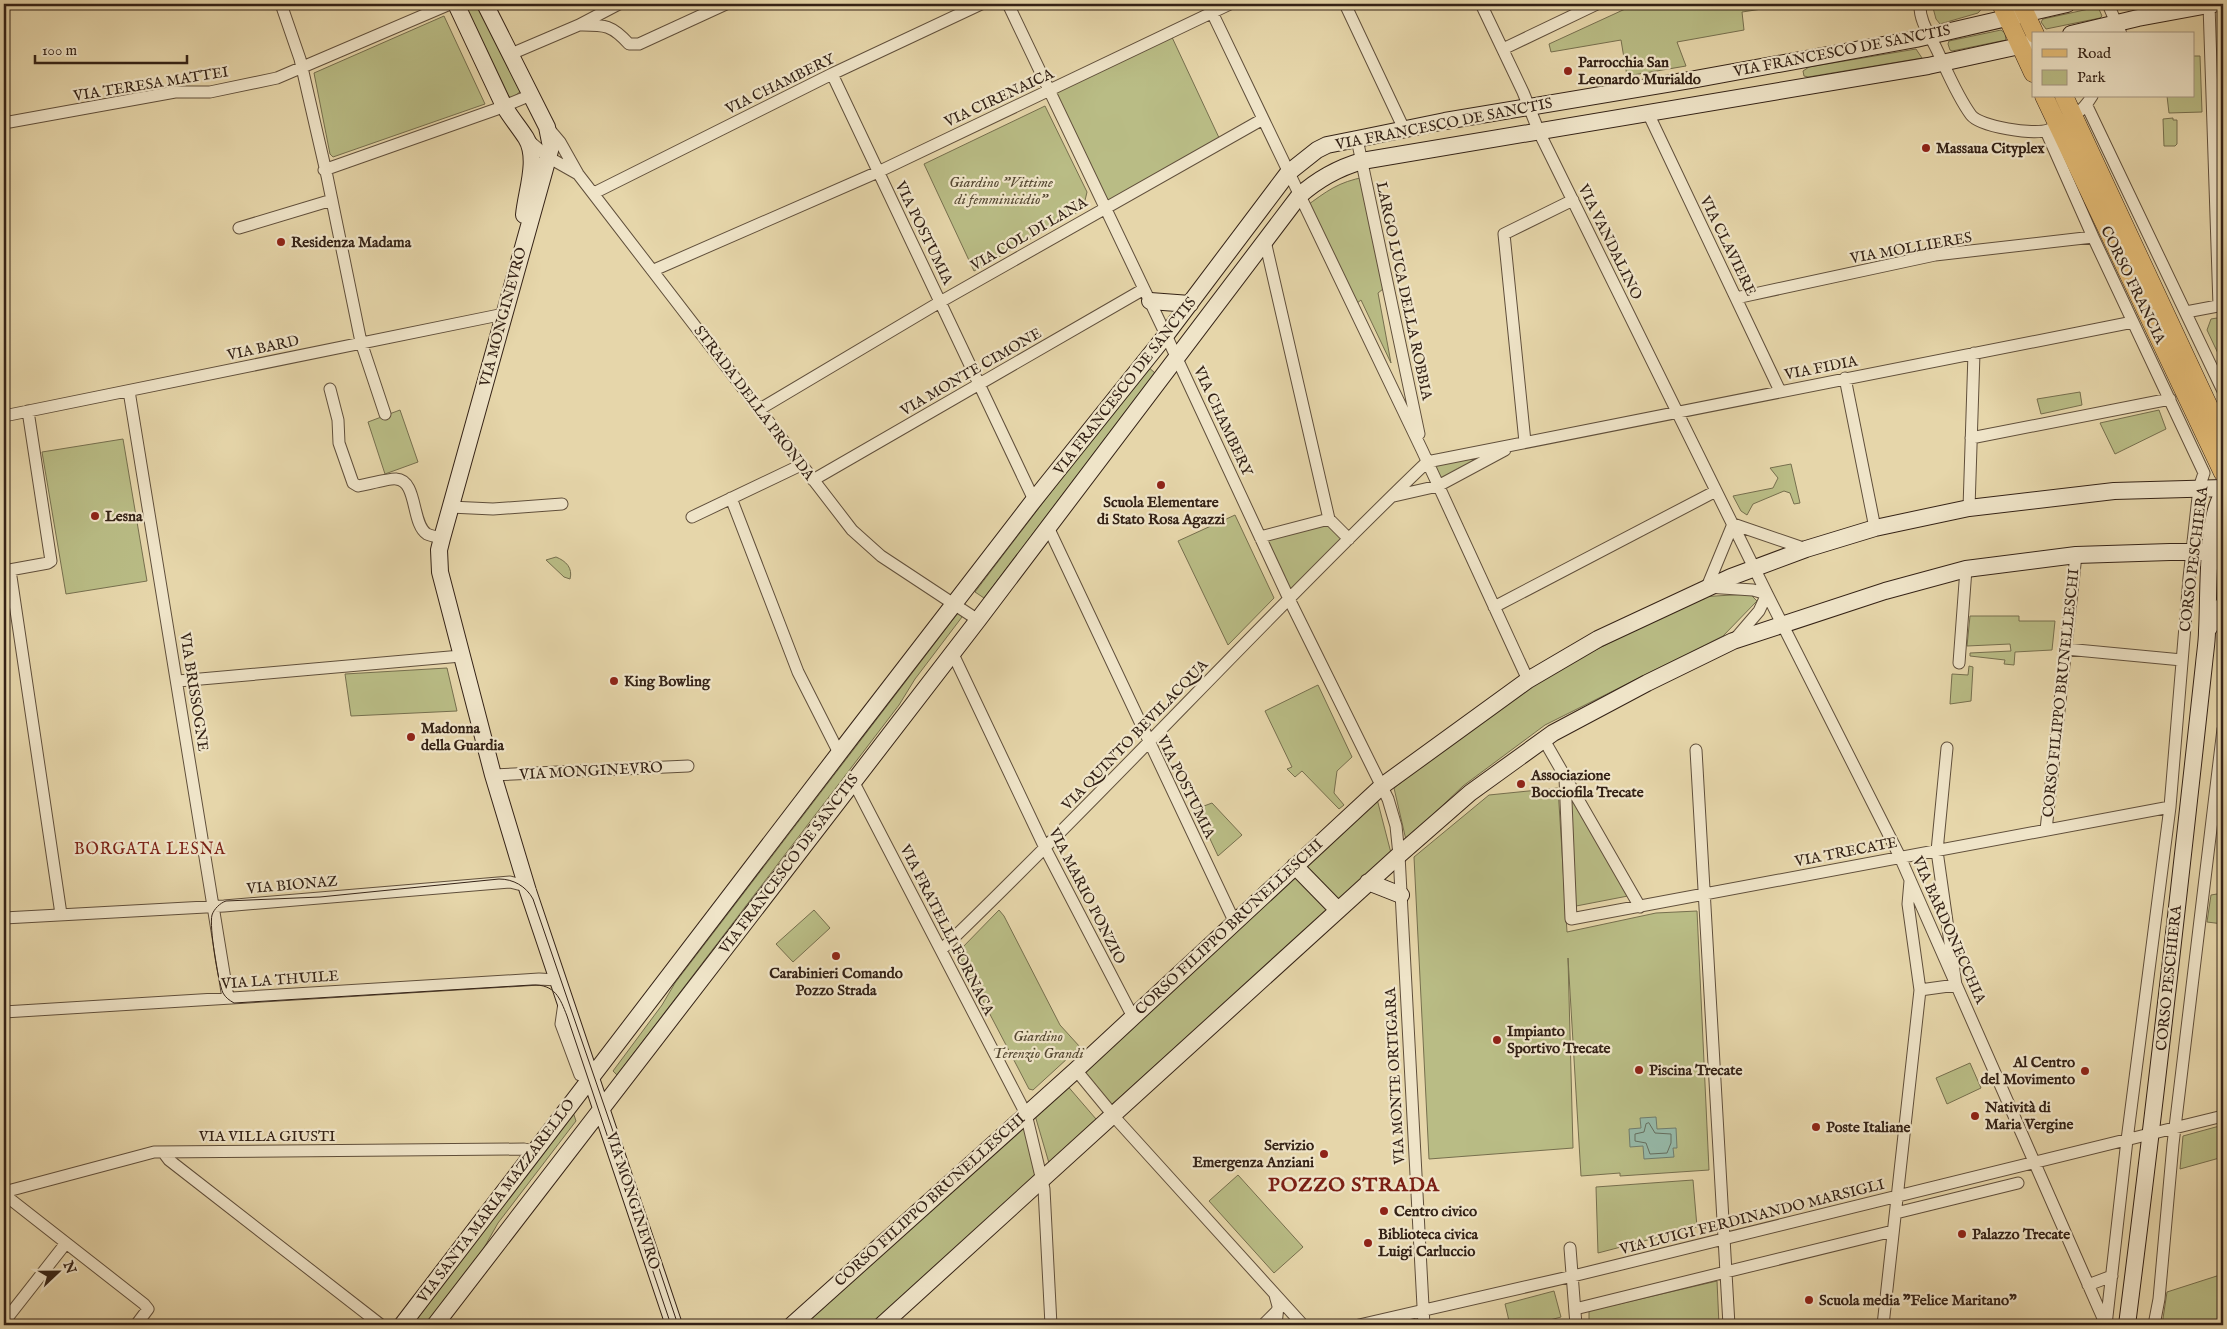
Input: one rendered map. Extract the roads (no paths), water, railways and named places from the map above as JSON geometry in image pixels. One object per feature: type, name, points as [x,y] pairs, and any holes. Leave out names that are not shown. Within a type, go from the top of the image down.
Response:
[{"type":"main road","points":[[456,4],[504,106],[527,139],[533,158],[527,190],[523,242]]},
{"type":"main road","name":"STRADA DELLA PRONDA","points":[[486,4],[547,127]]},
{"type":"main road","name":"VIA FRANCESCO DE SANCTIS","points":[[591,1078],[1034,500],[1190,304],[1288,173],[1317,150],[1357,139],[1404,130],[1930,35],[2004,10],[2067,4]]},
{"type":"main road","points":[[2086,32],[2119,28],[2211,4]]},
{"type":"main road","points":[[2024,8],[2034,32]]},
{"type":"main road","points":[[2004,10],[2027,44],[2032,68]]},
{"type":"main road","name":"VIA FRANCESCO DE SANCTIS","points":[[602,1108],[978,620],[1299,196],[1309,186],[1331,173],[1362,161],[1944,63],[2027,44]]},
{"type":"main road","points":[[1798,60],[1802,87]]},
{"type":"main road","name":"CORSO FRANCIA","points":[[2044,98],[2052,128],[2223,474]]},
{"type":"main road","name":"CORSO FRANCIA","points":[[2068,98],[2085,106],[2223,437]]},
{"type":"main road","name":"VIA MONGINEVRO","points":[[547,127],[551,147],[450,507],[439,555],[440,572],[493,775],[526,886],[674,1325]]},
{"type":"main road","points":[[1147,295],[1190,304]]},
{"type":"main road","name":"CORSO FILIPPO BRUNELLESCHI","points":[[792,1325],[1076,1070],[1382,786],[1528,680],[1598,640],[1708,587],[1754,568],[1875,528],[1969,508],[2114,491],[2200,488],[2222,498]]},
{"type":"main road","name":"CORSO PESCHIERA","points":[[2126,1325],[2151,1134],[2207,631],[2207,582],[2217,552],[2222,498]]},
{"type":"main road","name":"CORSO FILIPPO BRUNELLESCHI","points":[[882,1325],[1398,855],[1470,793],[1544,740],[1647,683],[1733,641],[1885,591],[1966,569],[2076,555],[2217,552]]},
{"type":"main road","name":"CORSO PESCHIERA","points":[[2207,631],[2223,605]]},
{"type":"main road","points":[[1296,866],[1338,910]]},
{"type":"main road","points":[[1368,882],[1401,895]]},
{"type":"main road","name":"VIA SANTA MARIA MAZZARELLO","points":[[402,1325],[591,1078]]},
{"type":"main road","name":"VIA SANTA MARIA MAZZARELLO","points":[[436,1325],[602,1108]]},
{"type":"street","name":"VIA TERESA MATTEI","points":[[4,124],[175,92],[210,92],[277,78],[450,4]]},
{"type":"street","points":[[510,54],[579,25],[619,4]]},
{"type":"street","points":[[579,25],[606,25],[617,31],[629,44],[639,44],[726,4]]},
{"type":"street","name":"VIA CHAMBERY","points":[[594,193],[832,74],[981,4]]},
{"type":"street","name":"VIA CHAMBERY","points":[[1008,4],[1177,358],[1289,599],[1382,786],[1396,826],[1398,855]]},
{"type":"street","name":"VIA CIRENAICA","points":[[878,172],[1050,91],[1210,8],[1230,4]]},
{"type":"street","points":[[1345,4],[1404,130]]},
{"type":"street","name":"VIA VANDALINO","points":[[1481,4],[1530,107],[1539,132],[1767,594]]},
{"type":"street","points":[[1503,49],[1583,7],[1597,4]]},
{"type":"street","points":[[1920,4],[1922,20],[1944,63],[1972,116],[1982,123],[1993,127],[2052,128],[2085,106]]},
{"type":"street","points":[[2108,4],[2119,28]]},
{"type":"street","points":[[2186,312],[2221,306],[2211,4]]},
{"type":"street","name":"LARGO LUCA DELLA ROBBIA","points":[[1210,8],[1422,450],[1528,680]]},
{"type":"street","points":[[283,9],[301,68],[332,200],[361,342],[385,414]]},
{"type":"street","points":[[832,74],[878,172]]},
{"type":"street","points":[[324,170],[531,95]]},
{"type":"street","name":"CORSO FRANCIA","points":[[2085,106],[2223,391]]},
{"type":"street","name":"VIA CLAVIERE","points":[[1648,114],[1780,391]]},
{"type":"street","name":"VIA COL DI LANA","points":[[760,409],[940,302],[1262,119]]},
{"type":"street","name":"STRADA DELLA PRONDA","points":[[547,127],[560,142],[578,174],[654,270],[852,530],[881,556],[955,605]]},
{"type":"street","name":"CORSO FRANCIA","points":[[2052,128],[2092,237],[2199,459]]},
{"type":"street","name":"STRADA DELLA PRONDA","points":[[527,139],[564,168],[578,174]]},
{"type":"street","name":"LARGO LUCA DELLA ROBBIA","points":[[1357,139],[1422,450]]},
{"type":"street","points":[[543,176],[564,168]]},
{"type":"street","name":"VIA POSTUMIA","points":[[654,270],[878,172],[1034,500]]},
{"type":"street","points":[[239,228],[332,200]]},
{"type":"street","points":[[1520,443],[1504,234],[1573,200]]},
{"type":"street","name":"VIA MOLLIERES","points":[[1736,298],[1935,255],[2092,237]]},
{"type":"street","points":[[1265,241],[1329,519],[1349,539]]},
{"type":"street","name":"VIA MONTE CIMONE","points":[[813,480],[979,385],[1147,295]]},
{"type":"street","name":"VIA BARD","points":[[4,416],[504,314]]},
{"type":"street","name":"VIA FIDIA","points":[[1427,462],[2133,322]]},
{"type":"street","points":[[1969,508],[1974,353]]},
{"type":"street","points":[[1845,378],[1875,528]]},
{"type":"street","points":[[330,389],[338,420],[339,443],[353,483],[358,486],[395,478],[403,481],[409,490],[421,528],[428,535],[442,538]]},
{"type":"street","name":"VIA BRISSOGNE","points":[[129,391],[178,681],[228,998]]},
{"type":"street","points":[[1971,438],[2170,399]]},
{"type":"street","points":[[28,411],[51,557],[48,563],[7,570],[61,914]]},
{"type":"street","name":"VIA FIDIA","points":[[1438,486],[1520,443]]},
{"type":"street","name":"CORSO PESCHIERA","points":[[2106,1325],[2127,1140],[2170,807],[2192,552],[2200,488],[2204,473],[2199,459]]},
{"type":"street","name":"VIA QUINTO BEVILACQUA","points":[[941,950],[1045,848],[1289,599],[1427,462]]},
{"type":"street","points":[[692,517],[801,465]]},
{"type":"street","points":[[1393,496],[1438,486]]},
{"type":"street","points":[[1494,607],[1716,491]]},
{"type":"street","name":"VIA FRANCESCO DE SANCTIS","points":[[730,498],[798,672],[840,753]]},
{"type":"street","points":[[450,507],[493,509],[562,504]]},
{"type":"street","points":[[1260,536],[1329,519]]},
{"type":"street","points":[[1708,587],[1733,524],[1806,550]]},
{"type":"street","name":"VIA POSTUMIA","points":[[1048,527],[1235,923]]},
{"type":"street","name":"CORSO FILIPPO BRUNELLESCHI","points":[[2046,830],[2076,555]]},
{"type":"street","points":[[1959,663],[1966,569]]},
{"type":"street","name":"CORSO FILIPPO BRUNELLESCHI","points":[[1708,587],[1753,590],[1767,594],[1759,611],[1733,641]]},
{"type":"street","name":"VIA BARDONECCHIA","points":[[1767,594],[1900,857],[2106,1325]]},
{"type":"street","points":[[955,605],[978,620]]},
{"type":"street","points":[[2066,649],[2182,660]]},
{"type":"street","name":"VIA MARIO PONZIO","points":[[952,652],[1045,848],[1133,1017]]},
{"type":"street","points":[[178,681],[461,656]]},
{"type":"street","name":"CORSO PESCHIERA","points":[[2154,1325],[2159,1299],[2175,1128],[2223,729]]},
{"type":"street","points":[[1544,740],[1640,907]]},
{"type":"street","points":[[1920,990],[1956,985],[1937,852],[1947,748]]},
{"type":"street","points":[[1696,750],[1706,893],[1729,1325]]},
{"type":"street","name":"VIA MONGINEVRO","points":[[493,775],[688,766]]},
{"type":"street","name":"VIA TRECATE","points":[[1565,778],[1571,919],[2170,807]]},
{"type":"street","name":"VIA FRATELLI FORNACA","points":[[853,781],[1026,1114],[1042,1178],[1051,1325]]},
{"type":"street","name":"VIA MONTE ORTIGARA","points":[[1398,855],[1424,1325]]},
{"type":"street","points":[[1883,1325],[1920,990],[1908,904],[1910,879]]},
{"type":"street","name":"VIA BIONAZ","points":[[4,918],[213,906],[510,882],[526,886]]},
{"type":"street","name":"VIA MONGINEVRO","points":[[526,886],[537,898],[559,959],[564,998]]},
{"type":"street","name":"VIA LA THUILE","points":[[4,1012],[539,979],[558,980]]},
{"type":"street","points":[[1076,1070],[1112,1114],[1303,1325]]},
{"type":"street","name":"VIA LUIGI FERDINANDO MARSIGLI","points":[[1359,1325],[1723,1240],[2223,1116]]},
{"type":"street","name":"VIA VILLA GIUSTI","points":[[4,1191],[149,1153],[524,1148],[534,1151]]},
{"type":"street","points":[[163,1152],[169,1160],[380,1325]]},
{"type":"street","points":[[1896,1213],[2018,1183]]},
{"type":"street","points":[[4,1191],[10,1198],[144,1304],[148,1309],[136,1325]]},
{"type":"street","points":[[1576,1308],[1893,1230]]},
{"type":"street","points":[[4,1322],[66,1242]]},
{"type":"street","points":[[1570,1248],[1576,1325]]},
{"type":"street","points":[[2088,1285],[2112,1276]]},
{"type":"street","points":[[1275,1296],[1276,1325]]},
{"type":"street","points":[[1263,1325],[1277,1311]]},
{"type":"water","points":[[1656,1117],[1657,1129],[1676,1128],[1677,1148],[1673,1148],[1674,1157],[1644,1159],[1643,1146],[1630,1147],[1629,1129],[1641,1128],[1640,1118]]},
{"type":"tram line","points":[[671,1325],[567,1016],[556,993],[546,987],[532,985],[234,1003],[223,993],[217,966],[211,921],[217,906],[226,901],[320,897],[499,879],[514,882],[527,890],[533,899],[678,1325]]},
{"type":"place","name":"Parrocchia San Leonardo Murialdo","points":[[1568,71]]},
{"type":"place","name":"Massaua Cityplex","points":[[1926,148]]},
{"type":"place","name":"Residenza Madama","points":[[281,242]]},
{"type":"place","name":"Scuola Elementare di Stato Rosa Agazzi","points":[[1161,485]]},
{"type":"place","name":"Lesna","points":[[95,516]]},
{"type":"place","name":"King Bowling","points":[[614,681]]},
{"type":"place","name":"Madonna della Guardia","points":[[411,737]]},
{"type":"place","name":"Associazione Bocciofila Trecate","points":[[1521,784]]},
{"type":"place","name":"Carabinieri Comando Pozzo Strada","points":[[836,956]]},
{"type":"place","name":"Impianto Sportivo Trecate","points":[[1497,1040]]},
{"type":"place","name":"Piscina Trecate","points":[[1639,1070]]},
{"type":"place","name":"Al Centro del Movimento","points":[[2085,1071]]},
{"type":"place","name":"Natività di Maria Vergine","points":[[1975,1116]]},
{"type":"place","name":"Poste Italiane","points":[[1816,1127]]},
{"type":"place","name":"Servizio Emergenza Anziani","points":[[1324,1154]]},
{"type":"place","name":"Centro civico","points":[[1384,1211]]},
{"type":"place","name":"Palazzo Trecate","points":[[1962,1234]]},
{"type":"place","name":"Biblioteca civica Luigi Carluccio","points":[[1368,1243]]},
{"type":"place","name":"Scuola media \"Felice Maritano\"","points":[[1809,1300]]},
{"type":"district","name":"BORGATA LESNA","points":[[150,850]]},
{"type":"district","name":"POZZO STRADA","points":[[1354,1185]]},
{"type":"park label","name":"Giardino \"Vittime di femminicidio\"","points":[[1001,190]]},
{"type":"park label","name":"Giardino Terenzio Grandi","points":[[1038,1044]]}]
